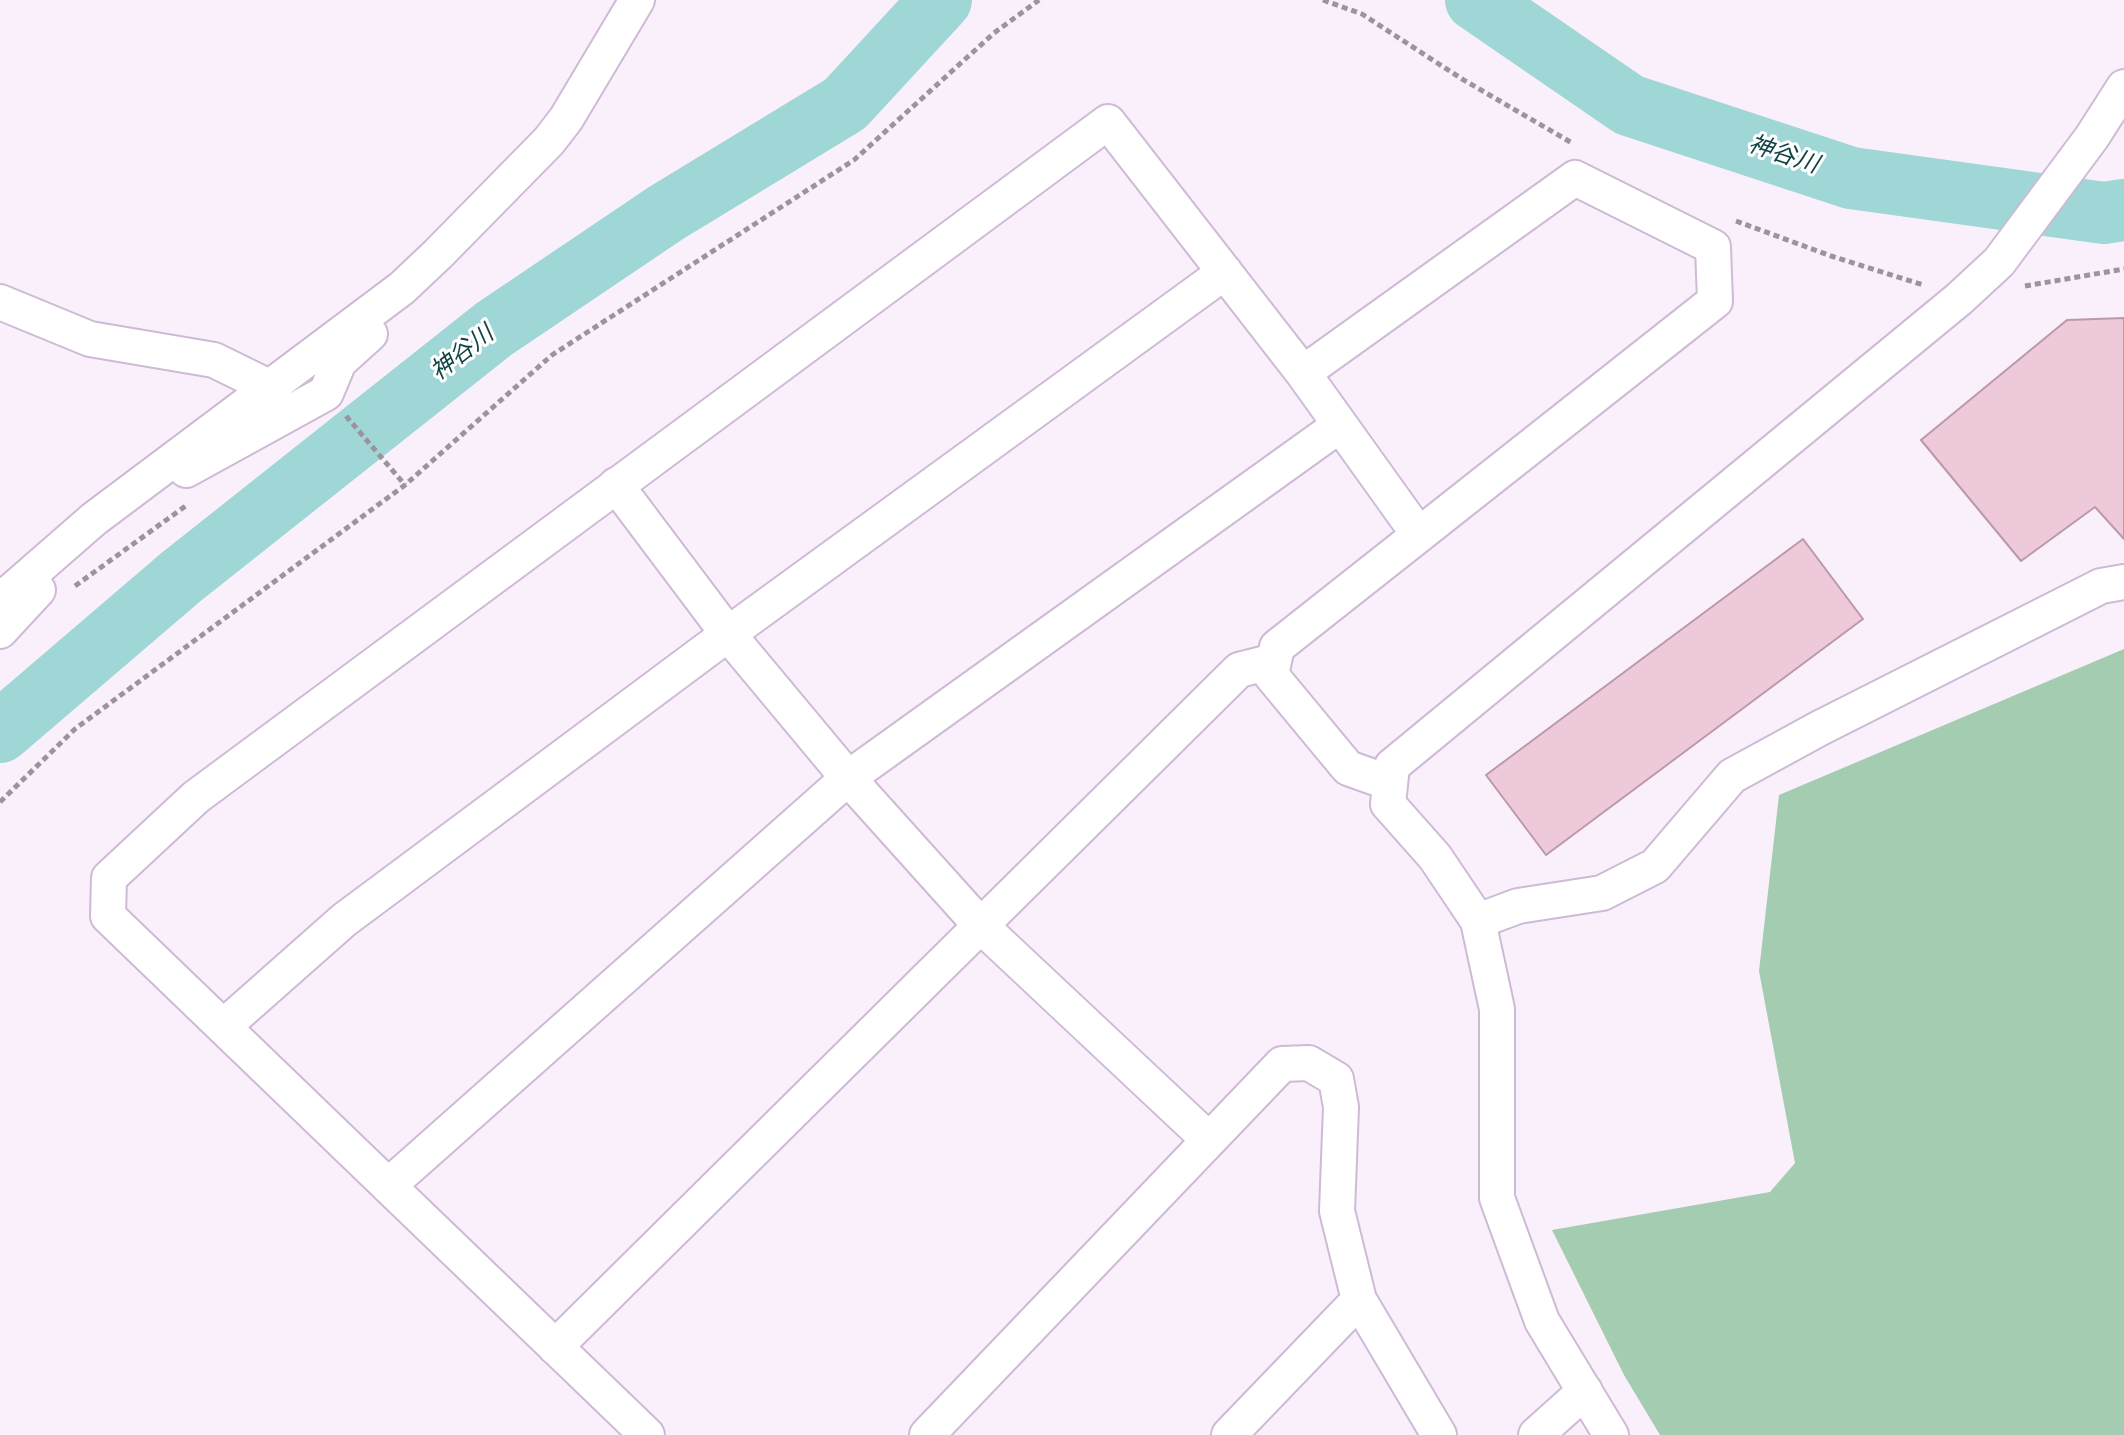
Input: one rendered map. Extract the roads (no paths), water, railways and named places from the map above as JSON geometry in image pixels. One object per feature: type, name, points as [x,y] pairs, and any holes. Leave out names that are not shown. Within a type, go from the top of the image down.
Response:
[{"type":"street","points":[[0,601],[94,519],[402,288],[549,141],[566,119],[637,0]]},
{"type":"street","points":[[1611,1435],[1542,1321],[1497,1198],[1497,1009],[1478,921],[1435,857],[1388,804],[1392,766],[1959,299],[2008,275],[2124,87]]},
{"type":"street","points":[[647,1435],[108,916],[109,878],[196,797],[1108,122],[1303,373],[1419,535]]},
{"type":"street","points":[[1303,373],[1575,178],[1713,247],[1715,301],[1277,647],[1271,675],[1348,768],[1390,783]]},
{"type":"street","points":[[223,1027],[344,920],[728,634],[1225,272]]},
{"type":"street","points":[[154,474],[190,470],[326,393],[339,362],[376,328],[402,288]]},
{"type":"street","points":[[0,302],[90,339],[214,360],[269,387]]},
{"type":"street","points":[[388,1186],[848,778],[1340,425]]},
{"type":"street","points":[[616,485],[728,634],[848,778],[981,926],[1208,1139]]},
{"type":"street","points":[[0,631],[65,561],[94,519]]},
{"type":"street","points":[[1478,921],[1518,906],[1602,893],[1655,866],[1732,776],[2101,586],[2124,582]]},
{"type":"street","points":[[555,1347],[1239,670],[1274,661]]},
{"type":"street","points":[[927,1435],[1282,1064],[1309,1063],[1336,1079],[1341,1107],[1337,1211],[1359,1300],[1439,1435]]},
{"type":"street","points":[[1229,1435],[1359,1300]]},
{"type":"street","points":[[1536,1435],[1585,1391]]},
{"type":"waterway","name":"神谷川","points":[[0,732],[181,577],[494,329],[666,213],[845,104],[941,0]]},
{"type":"waterway","name":"神谷川","points":[[1476,0],[1629,105],[1851,178],[2104,213],[2124,210]]}]
